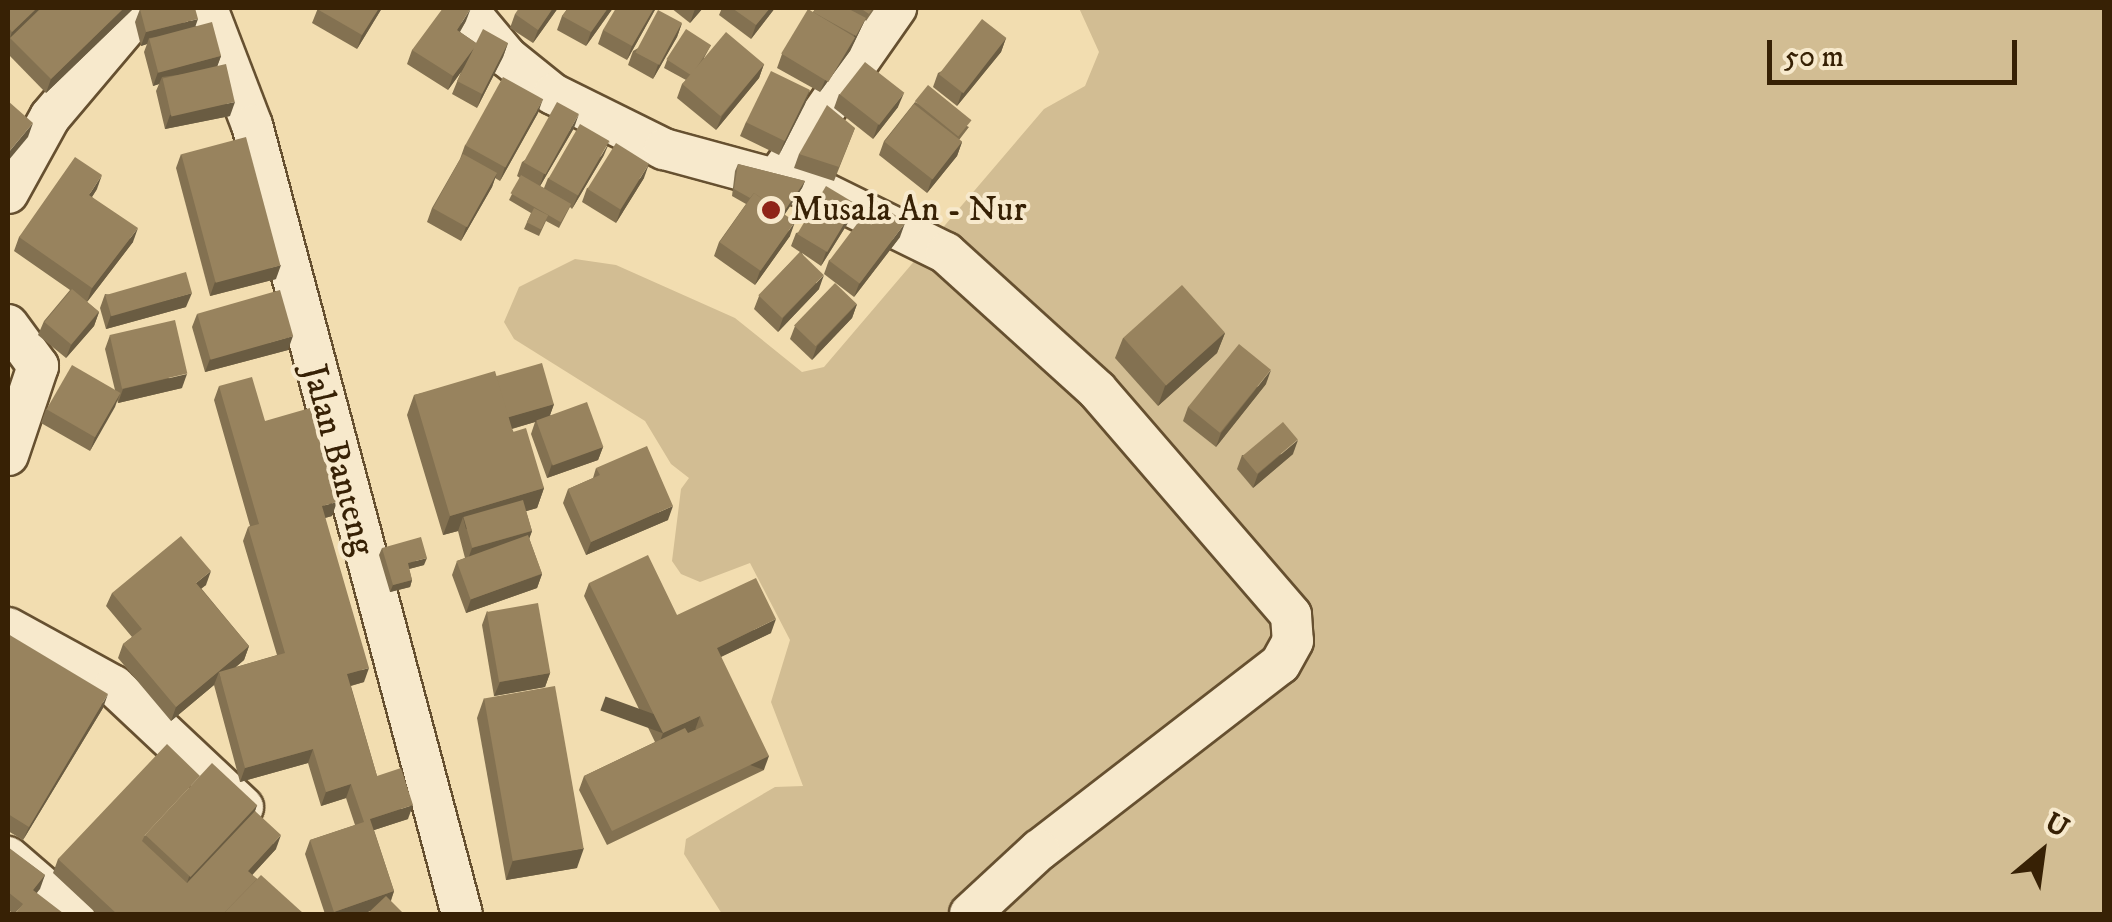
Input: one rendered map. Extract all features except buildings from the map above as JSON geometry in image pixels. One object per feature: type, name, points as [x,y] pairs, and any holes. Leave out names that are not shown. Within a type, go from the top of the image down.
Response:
[{"type":"street","points":[[8,193],[50,117],[142,8]]},
{"type":"street","name":"Jalan Banteng","points":[[207,8],[252,125],[462,914]]},
{"type":"street","points":[[466,8],[507,57],[553,94],[664,149],[822,192],[946,253],[1097,390],[1262,575],[1295,626],[1289,652],[1257,684],[1039,850],[970,914]]},
{"type":"street","points":[[776,178],[896,8]]},
{"type":"street","points":[[8,325],[38,366],[8,455]]},
{"type":"street","points":[[8,628],[114,686],[277,842]]},
{"type":"street","points":[[8,857],[74,914]]},
{"type":"shaded area","points":[[1079,8],[2104,8],[2104,914],[722,914],[684,854],[686,839],[775,787],[803,786],[771,702],[790,640],[750,563],[700,582],[681,574],[672,561],[681,489],[689,478],[671,464],[645,421],[514,339],[504,322],[519,287],[575,259],[616,265],[735,318],[802,372],[824,367],[1044,109],[1085,86],[1099,52]]},
{"type":"place","name":"Musala An - Nur","points":[[771,210]]}]
